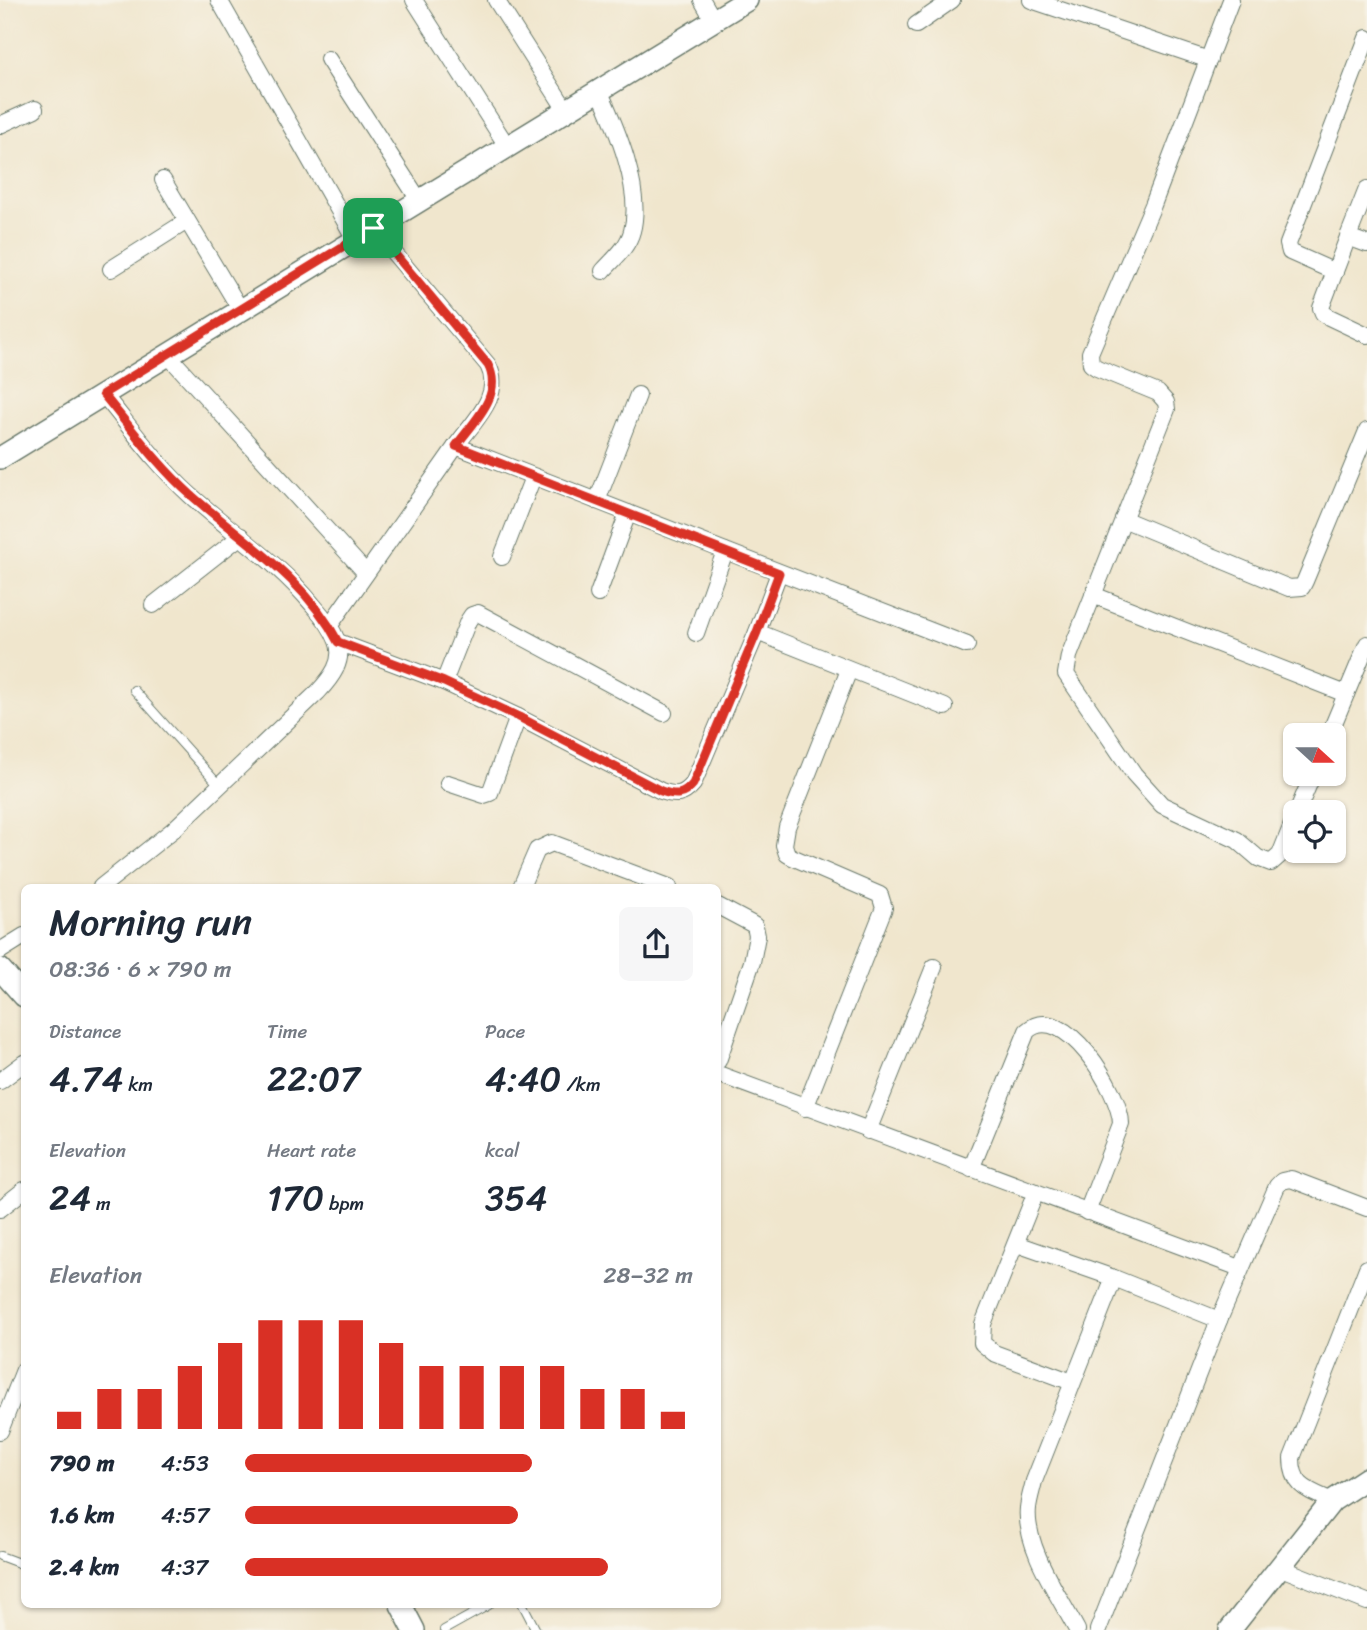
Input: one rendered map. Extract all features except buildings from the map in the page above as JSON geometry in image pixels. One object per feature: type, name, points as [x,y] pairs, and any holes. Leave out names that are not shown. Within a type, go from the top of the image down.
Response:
[{"type":"street","points":[[219,0],[364,233],[488,365],[495,384],[488,402],[330,625]]},
{"type":"street","points":[[414,0],[507,146]]},
{"type":"street","points":[[496,0],[566,110]]},
{"type":"street","points":[[702,0],[714,20]]},
{"type":"street","points":[[0,458],[747,0]]},
{"type":"street","points":[[916,25],[952,0]]},
{"type":"street","points":[[1031,0],[1209,60]]},
{"type":"street","points":[[1231,0],[1153,205],[1090,354],[1091,364],[1157,393],[1166,402],[1167,409],[1069,656],[1066,674],[1149,793],[1162,805],[1237,840],[1258,858],[1271,863],[1280,855],[1283,847]]},
{"type":"street","points":[[1335,272],[1290,252],[1288,244],[1367,38]]},
{"type":"street","points":[[328,59],[419,200]]},
{"type":"street","points":[[599,90],[623,146],[632,185],[634,219],[628,240],[603,271]]},
{"type":"street","points":[[0,125],[35,109]]},
{"type":"street","points":[[163,180],[240,309]]},
{"type":"street","points":[[1367,189],[1322,303],[1323,313],[1367,335]]},
{"type":"street","points":[[111,269],[187,221]]},
{"type":"street","points":[[1348,237],[1367,244]]},
{"type":"street","points":[[167,354],[366,573]]},
{"type":"street","points":[[103,394],[181,486],[265,555],[302,591],[330,625],[340,654],[337,668],[330,679],[173,830],[112,884]]},
{"type":"street","points":[[597,501],[638,395]]},
{"type":"street","points":[[1123,519],[1296,589],[1302,587],[1367,431]]},
{"type":"street","points":[[456,446],[967,645]]},
{"type":"street","points":[[502,557],[533,477]]},
{"type":"street","points":[[598,594],[628,513]]},
{"type":"street","points":[[153,605],[241,536]]},
{"type":"street","points":[[696,633],[725,551]]},
{"type":"street","points":[[338,642],[444,682],[519,717],[661,791],[679,795],[687,792],[693,784],[779,573]]},
{"type":"street","points":[[1093,595],[1346,694]]},
{"type":"street","points":[[444,682],[468,621],[472,615],[478,613],[664,713]]},
{"type":"street","points":[[757,632],[945,706]]},
{"type":"street","points":[[1334,723],[1367,644]]},
{"type":"street","points":[[805,1108],[884,908],[880,894],[792,857],[787,854],[784,845],[788,827],[849,670]]},
{"type":"street","points":[[448,783],[484,795],[490,793],[519,717]]},
{"type":"street","points":[[522,884],[537,850],[552,843],[661,884]]},
{"type":"street","points":[[721,908],[755,926],[757,936],[752,962],[721,1052]]},
{"type":"street","points":[[0,951],[21,938]]},
{"type":"street","points":[[868,1130],[934,967]]},
{"type":"street","points":[[0,969],[21,993]]},
{"type":"street","points":[[971,1168],[1027,1031],[1041,1023],[1052,1026],[1072,1036],[1092,1056],[1121,1112],[1121,1124],[1087,1212]]},
{"type":"street","points":[[0,1081],[21,1065]]},
{"type":"street","points":[[721,1075],[1240,1268]]},
{"type":"street","points":[[1098,1630],[1240,1268],[1278,1186],[1287,1179],[1297,1180],[1367,1208]]},
{"type":"street","points":[[0,1209],[21,1192]]},
{"type":"street","points":[[1036,1192],[983,1324],[982,1343],[994,1353],[1072,1382]]},
{"type":"street","points":[[1017,1244],[1114,1278],[1219,1320]]},
{"type":"street","points":[[1332,1501],[1301,1486],[1294,1478],[1292,1458],[1367,1268]]},
{"type":"street","points":[[1077,1630],[1038,1555],[1031,1534],[1028,1508],[1034,1481],[1114,1278]]},
{"type":"street","points":[[0,1431],[7,1393],[21,1374]]},
{"type":"street","points":[[1230,1630],[1332,1501],[1367,1478]]},
{"type":"street","points":[[1281,1568],[1367,1602]]},
{"type":"street","points":[[403,1608],[414,1630]]},
{"type":"lane","points":[[134,690],[219,785]]},
{"type":"lane","points":[[0,1556],[21,1564]]},
{"type":"lane","points":[[444,1630],[484,1608]]},
{"type":"lane","points":[[525,1608],[536,1630]]},
{"type":"route","points":[[373,228],[493,374],[495,384],[488,402],[456,446],[779,573],[737,681],[693,784],[687,792],[679,795],[661,791],[519,717],[444,682],[338,642],[330,625],[302,591],[265,555],[190,495],[156,459],[103,394],[373,228]]}]
